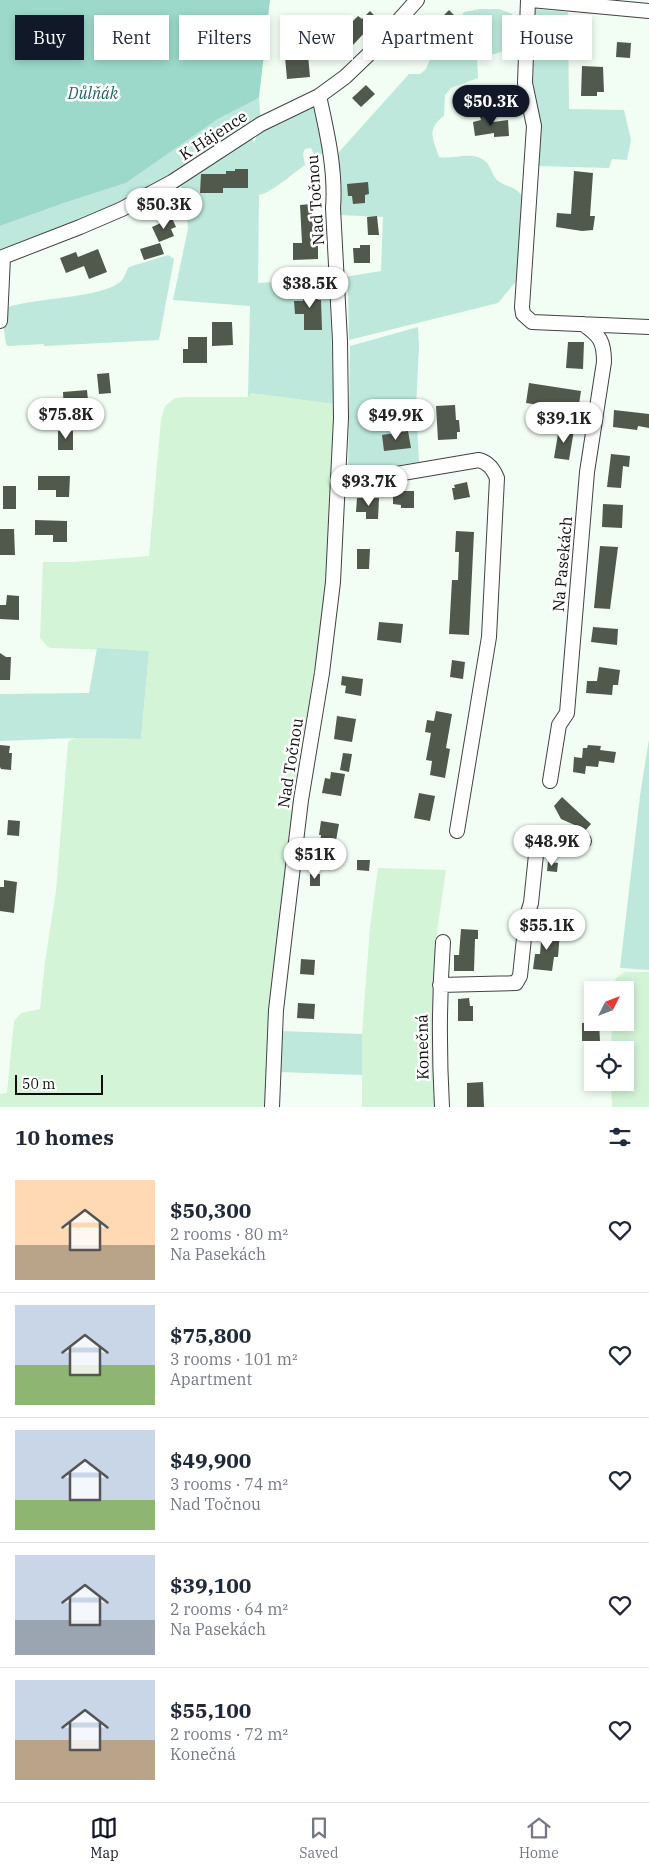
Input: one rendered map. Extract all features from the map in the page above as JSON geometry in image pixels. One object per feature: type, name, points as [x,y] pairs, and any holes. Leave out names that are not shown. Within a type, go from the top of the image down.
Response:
[{"type":"street","name":"K Hájence","points":[[1,258],[80,228],[122,209],[172,182],[261,124],[319,96],[345,77],[368,56],[417,0]]},
{"type":"street","points":[[649,11],[530,0],[525,83],[534,126],[522,307],[523,314],[532,322],[649,327]]},
{"type":"street","name":"Nad Točnou","points":[[272,1107],[277,1000],[301,800],[322,673],[332,592],[338,484],[341,418],[340,341],[333,208],[334,195],[327,131],[319,96]]},
{"type":"street","points":[[0,321],[1,258]]},
{"type":"street","points":[[583,324],[596,333],[604,349]]},
{"type":"street","points":[[604,349],[609,338],[623,326]]},
{"type":"street","name":"Na Pasekách","points":[[550,781],[559,725],[566,713],[587,472],[604,362],[604,349]]},
{"type":"street","points":[[338,484],[479,460],[487,462],[494,470],[497,478],[489,637],[457,831]]},
{"type":"street","points":[[440,985],[516,983],[520,976],[526,919],[531,902],[539,839],[545,837],[584,841]]},
{"type":"street","name":"Konečná","points":[[442,1107],[438,1045],[443,942]]},
{"type":"green space","name":"Důlňák","points":[[0,0],[270,0],[268,15],[179,15],[179,60],[263,60],[259,98],[218,119],[126,183],[0,226]]},
{"type":"green space","points":[[251,393],[334,404],[330,544],[318,670],[298,778],[268,1107],[0,1107],[0,1094],[7,1093],[14,1021],[21,1013],[40,1009],[56,891],[68,743],[75,738],[141,739],[149,651],[50,648],[47,646],[40,638],[43,562],[73,562],[149,556],[161,420],[165,406],[175,398],[248,397]]},
{"type":"green space","points":[[378,868],[446,870],[437,931],[435,981],[436,1107],[362,1107],[362,1034],[370,927]]},
{"type":"green space","points":[[625,972],[649,972],[649,1107],[612,1107],[611,1091],[634,1091],[634,1041],[611,1041],[612,1031],[634,1031],[634,981],[615,981],[617,977]]},
{"type":"shaded area","points":[[480,9],[499,9],[512,14],[502,15],[502,51],[492,54],[492,15],[462,15],[464,12]]},
{"type":"shaded area","points":[[535,9],[568,12],[568,15],[535,15]]},
{"type":"shaded area","points":[[430,60],[477,60],[478,78],[451,88],[445,95],[444,116],[435,125],[432,135],[439,157],[474,156],[480,158],[487,163],[497,180],[517,190],[523,197],[518,279],[498,303],[349,340],[348,287],[343,287],[344,277],[381,271],[383,217],[340,215],[337,160],[339,152],[409,74],[420,74],[426,69]]},
{"type":"shaded area","points":[[534,60],[568,60],[569,109],[624,110],[631,140],[627,160],[612,159],[609,168],[539,166],[540,130],[533,86]]},
{"type":"shaded area","points":[[259,98],[261,124],[178,178],[0,258],[0,226],[126,183],[218,119]]},
{"type":"shaded area","points":[[312,108],[316,110],[325,151],[316,158],[311,148],[305,149],[303,154],[305,165],[276,187],[259,195],[258,283],[308,280],[329,282],[334,404],[251,393],[248,397],[250,306],[173,300],[188,229],[186,202],[180,182],[252,137],[254,143],[257,135],[263,130],[305,109]]},
{"type":"shaded area","points":[[168,255],[174,259],[159,340],[44,346],[44,344],[8,346],[6,344],[4,330],[6,308],[18,304],[100,291],[122,280],[129,267]]},
{"type":"shaded area","points":[[418,327],[416,407],[419,462],[348,474],[350,346]]},
{"type":"shaded area","points":[[97,648],[149,651],[141,739],[75,738],[0,741],[0,694],[89,693]]},
{"type":"shaded area","points":[[649,739],[649,970],[620,968],[640,796]]},
{"type":"shaded area","points":[[281,1031],[362,1034],[362,1075],[279,1072]]},
{"type":"building","points":[[449,10],[454,15],[444,15]]},
{"type":"building","points":[[370,11],[374,15],[366,15]]},
{"type":"building","points":[[358,16],[362,19],[363,34],[353,45],[353,21]]},
{"type":"building","points":[[617,42],[631,43],[630,58],[616,57]]},
{"type":"building","points":[[285,60],[308,60],[310,77],[287,79]]},
{"type":"building","points":[[582,66],[603,67],[604,92],[597,92],[597,96],[581,96]]},
{"type":"building","points":[[366,85],[375,94],[361,107],[352,98]]},
{"type":"building","points":[[492,115],[493,122],[508,120],[509,136],[494,137],[494,133],[475,136],[473,122],[481,120],[480,117]]},
{"type":"building","points":[[235,169],[248,169],[248,188],[223,188],[223,193],[200,193],[201,174],[226,174],[226,171],[235,171]]},
{"type":"building","points":[[574,171],[593,173],[590,216],[595,216],[593,230],[582,231],[556,227],[557,213],[571,214]]},
{"type":"building","points":[[368,182],[369,194],[365,195],[365,203],[353,204],[352,196],[348,196],[347,184]]},
{"type":"building","points":[[311,204],[313,228],[318,228],[318,259],[293,260],[293,243],[302,243],[300,205]]},
{"type":"building","points":[[377,216],[379,235],[368,235],[367,217]]},
{"type":"building","points":[[172,218],[176,227],[171,229],[174,236],[159,242],[152,227]]},
{"type":"building","points":[[160,243],[164,254],[144,260],[140,249]]},
{"type":"building","points":[[360,245],[370,245],[370,263],[354,263],[353,248],[360,248]]},
{"type":"building","points":[[98,249],[107,272],[89,279],[84,266],[66,273],[60,258],[76,252],[78,257]]},
{"type":"building","points":[[320,288],[318,300],[321,300],[322,330],[304,330],[304,314],[295,314],[294,301],[303,301],[303,289]]},
{"type":"building","points":[[212,322],[232,322],[233,345],[212,346]]},
{"type":"building","points":[[188,337],[207,337],[207,363],[183,363],[183,349],[188,349]]},
{"type":"building","points":[[568,342],[584,342],[583,369],[566,368]]},
{"type":"building","points":[[109,373],[111,393],[99,394],[97,374]]},
{"type":"building","points":[[529,383],[581,391],[578,411],[526,403]]},
{"type":"building","points":[[87,390],[89,412],[64,413],[63,392]]},
{"type":"building","points":[[455,405],[456,420],[459,420],[460,432],[457,432],[457,439],[438,440],[436,406]]},
{"type":"building","points":[[614,410],[649,414],[649,428],[638,426],[637,430],[613,427]]},
{"type":"building","points":[[559,428],[574,430],[569,460],[554,458]]},
{"type":"building","points":[[58,431],[73,431],[73,450],[58,450]]},
{"type":"building","points":[[408,431],[411,448],[384,451],[382,435]]},
{"type":"building","points":[[611,454],[630,456],[629,467],[623,466],[621,488],[607,487]]},
{"type":"building","points":[[38,476],[70,476],[69,497],[56,497],[56,490],[38,490]]},
{"type":"building","points":[[467,482],[470,497],[454,500],[452,488],[455,488],[454,485]]},
{"type":"building","points":[[3,486],[16,486],[16,509],[3,509]]},
{"type":"building","points":[[393,491],[414,491],[414,508],[401,508],[401,505],[393,504]]},
{"type":"building","points":[[357,498],[379,498],[378,519],[366,519],[366,512],[356,512]]},
{"type":"building","points":[[603,504],[623,505],[622,528],[602,527]]},
{"type":"building","points":[[35,520],[67,521],[67,542],[53,542],[53,535],[35,535]]},
{"type":"building","points":[[0,529],[14,529],[15,555],[0,555]]},
{"type":"building","points":[[456,531],[474,532],[469,635],[449,634],[452,580],[458,580],[459,552],[455,552]]},
{"type":"building","points":[[600,546],[618,547],[610,609],[594,608]]},
{"type":"building","points":[[357,549],[370,549],[369,569],[357,569]]},
{"type":"building","points":[[7,595],[19,596],[19,620],[0,619],[0,605],[6,605]]},
{"type":"building","points":[[379,622],[403,624],[401,643],[377,640]]},
{"type":"building","points":[[593,627],[618,629],[617,645],[591,642]]},
{"type":"building","points":[[0,653],[6,657],[11,657],[10,680],[0,680]]},
{"type":"building","points":[[452,660],[465,662],[463,679],[450,677]]},
{"type":"building","points":[[599,667],[620,670],[618,685],[613,685],[612,695],[586,693],[587,681],[597,681]]},
{"type":"building","points":[[342,676],[363,679],[361,696],[345,693],[346,686],[341,685]]},
{"type":"building","points":[[436,711],[452,714],[446,748],[450,749],[445,778],[430,775],[432,761],[426,760],[431,733],[425,732],[427,720],[434,721]]},
{"type":"building","points":[[337,716],[356,719],[352,742],[334,739]]},
{"type":"building","points":[[0,745],[10,746],[9,753],[12,753],[11,770],[1,769],[0,767]]},
{"type":"building","points":[[588,745],[601,746],[600,750],[616,752],[614,763],[599,761],[598,767],[586,766],[585,774],[573,772],[574,757],[582,758],[583,748],[587,748]]},
{"type":"building","points":[[343,753],[352,754],[349,772],[340,770]]},
{"type":"building","points":[[331,772],[345,774],[341,796],[322,793],[325,778],[330,779]]},
{"type":"building","points":[[419,793],[435,796],[430,821],[414,818]]},
{"type":"building","points":[[562,797],[591,824],[584,832],[577,826],[561,819],[554,806]]},
{"type":"building","points":[[8,820],[20,821],[19,836],[7,835]]},
{"type":"building","points":[[321,821],[339,824],[335,846],[320,843]]},
{"type":"building","points":[[357,860],[370,860],[369,871],[357,870]]},
{"type":"building","points":[[548,862],[558,863],[557,872],[547,871]]},
{"type":"building","points":[[310,874],[320,874],[320,886],[310,886]]},
{"type":"building","points":[[4,880],[17,882],[14,913],[0,911],[0,887],[4,887]]},
{"type":"building","points":[[461,929],[478,930],[478,939],[475,939],[474,971],[454,971],[454,955],[459,955]]},
{"type":"building","points":[[542,931],[560,932],[558,957],[554,957],[552,971],[533,969],[535,954],[540,954]]},
{"type":"building","points":[[301,959],[315,960],[314,975],[300,974]]},
{"type":"building","points":[[469,998],[470,1006],[473,1006],[473,1021],[458,1021],[458,999]]},
{"type":"building","points":[[298,1003],[315,1004],[314,1019],[297,1018]]},
{"type":"building","points":[[582,1023],[584,1023],[584,1031],[599,1031],[600,1041],[582,1041]]},
{"type":"building","points":[[483,1082],[484,1107],[467,1107],[467,1083]]}]
